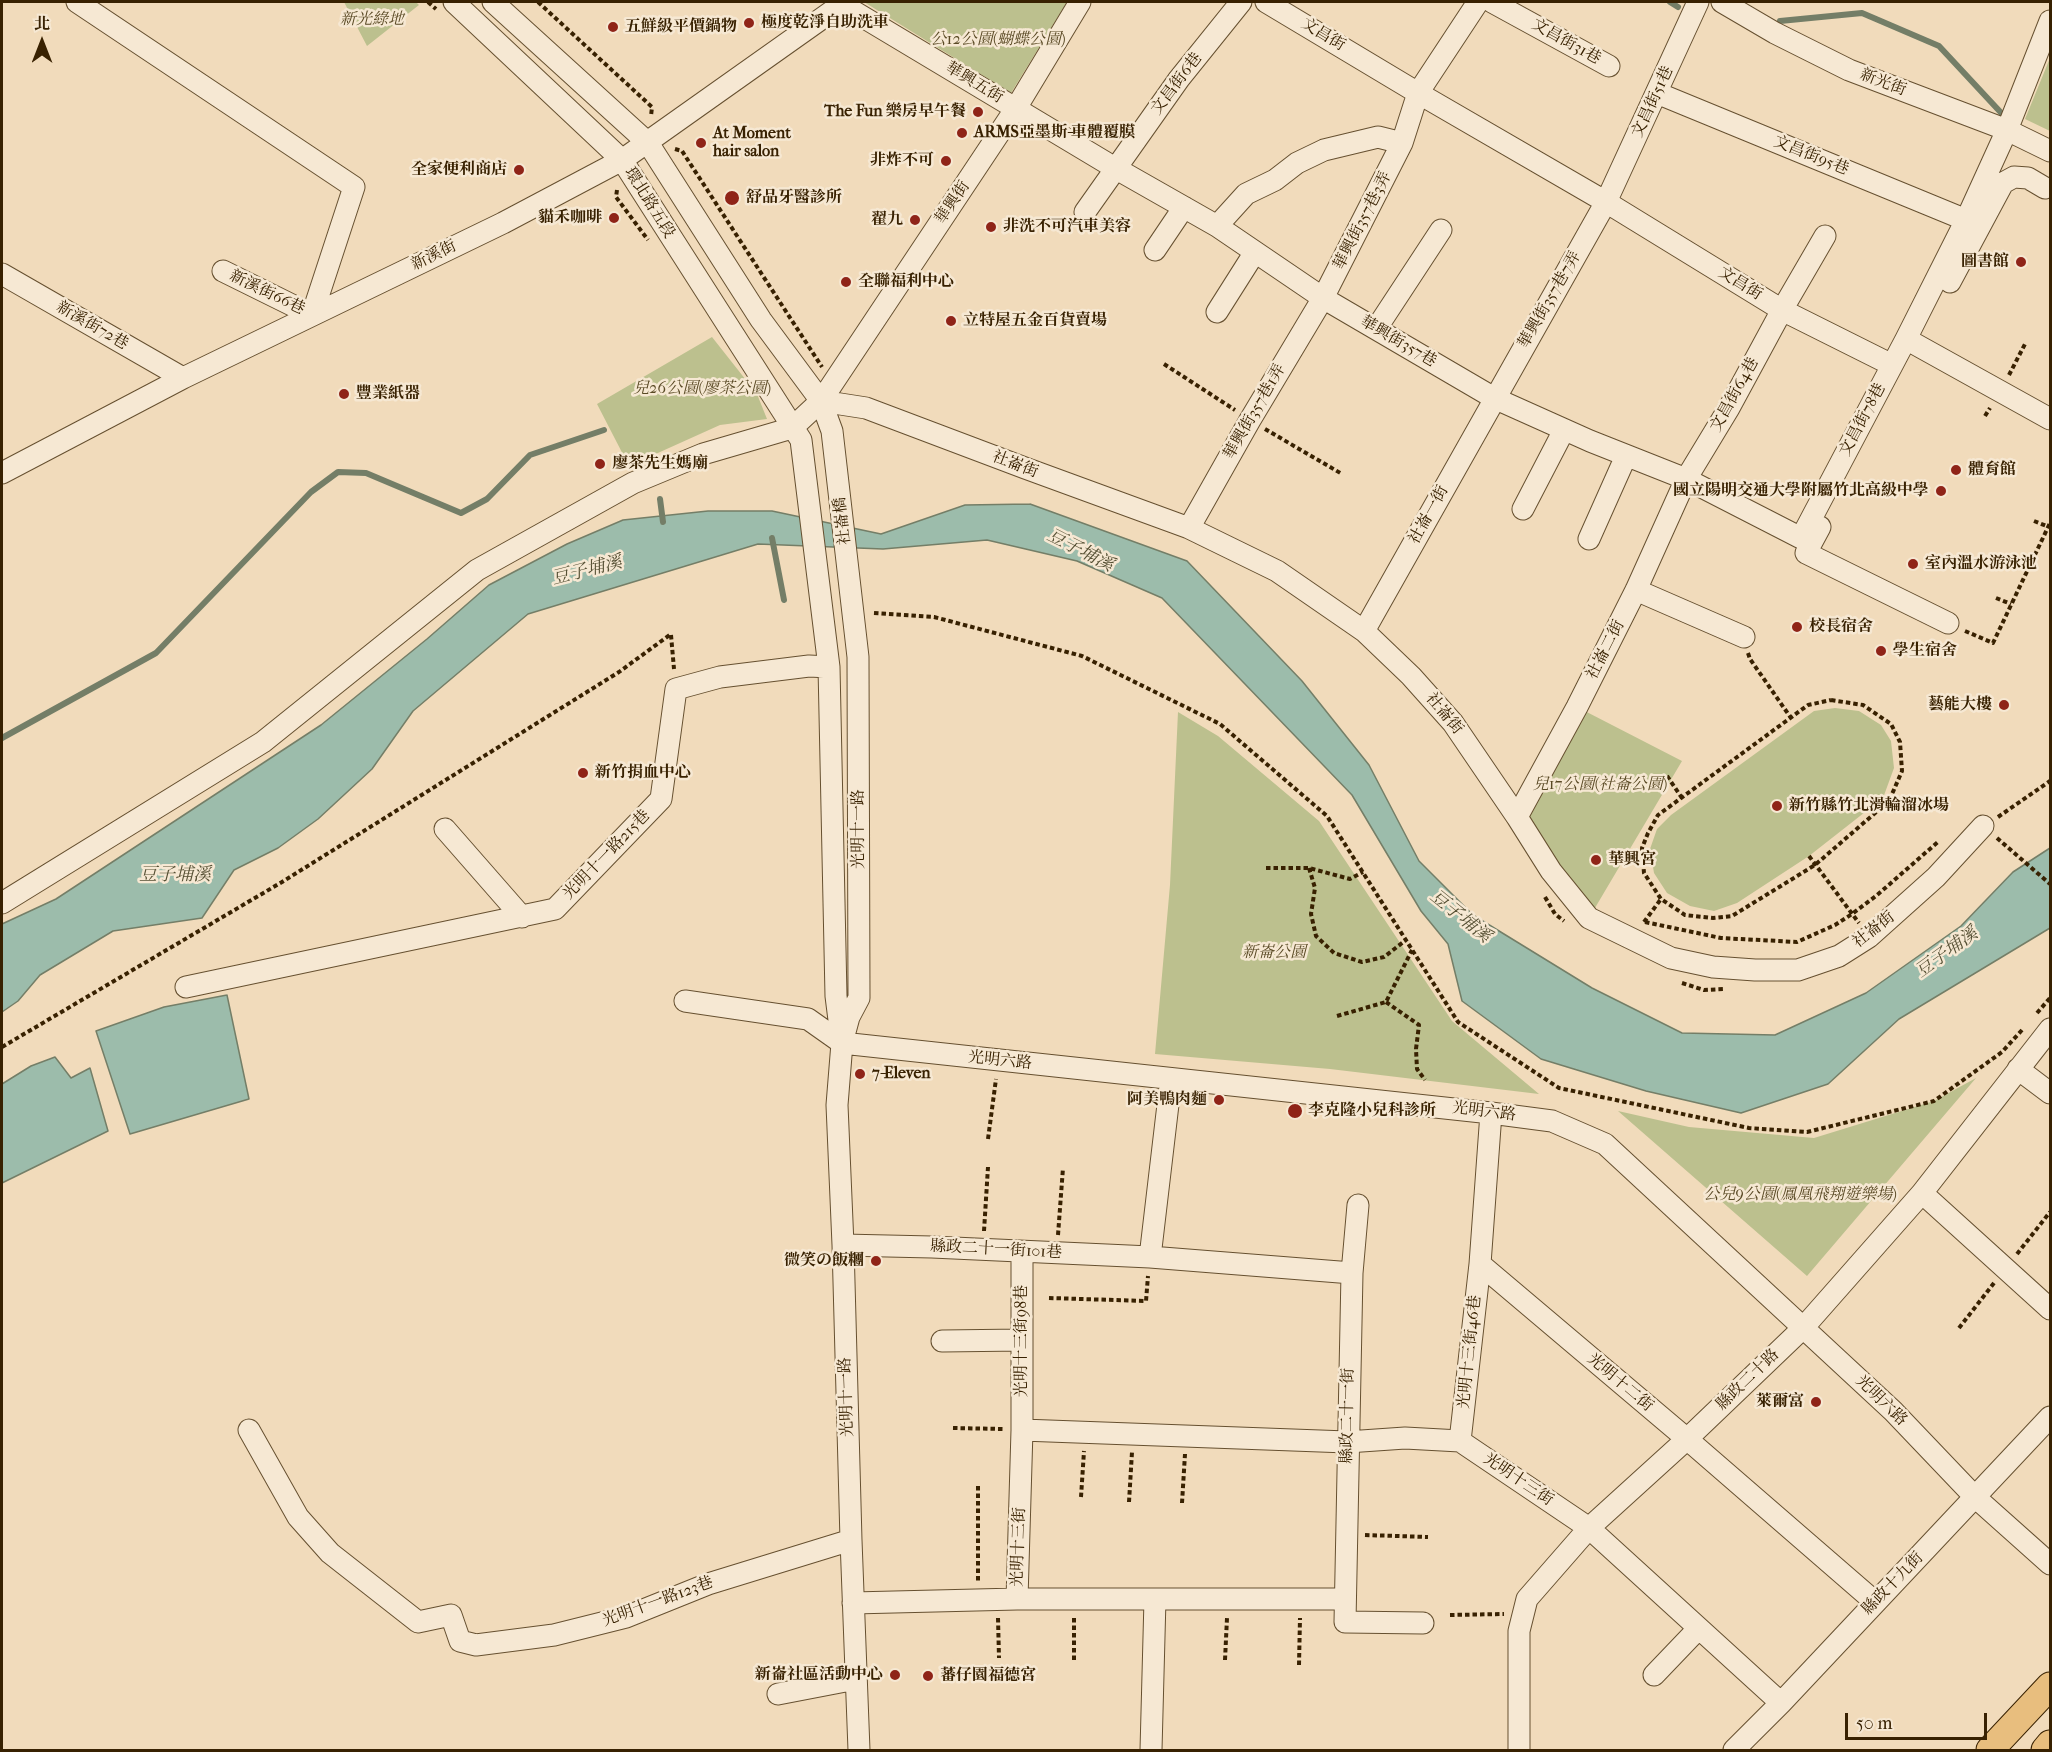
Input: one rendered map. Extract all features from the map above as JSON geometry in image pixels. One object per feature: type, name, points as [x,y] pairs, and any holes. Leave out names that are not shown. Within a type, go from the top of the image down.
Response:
[{"type":"main road","points":[[1990,1750],[2050,1686]]},
{"type":"main road","points":[[2045,1750],[2050,1744]]},
{"type":"street","points":[[77,2],[354,188],[312,315]]},
{"type":"street","name":"環北路五段","points":[[493,2],[648,143],[761,320],[821,401],[832,431]]},
{"type":"street","name":"新溪街","points":[[2,473],[183,378],[503,223],[622,160],[841,2]]},
{"type":"street","name":"華興五街","points":[[841,2],[1016,108]]},
{"type":"street","name":"華興街","points":[[797,434],[1016,108],[1080,2]]},
{"type":"street","name":"文昌街6巷","points":[[1085,212],[1179,79],[1241,2]]},
{"type":"street","name":"文昌街","points":[[1266,2],[1606,202],[1782,309],[1892,365]]},
{"type":"street","points":[[1418,93],[1478,2]]},
{"type":"street","name":"文昌街31巷","points":[[1492,2],[1609,66]]},
{"type":"street","name":"文昌街51巷","points":[[1606,202],[1698,2]]},
{"type":"street","name":"新光街","points":[[1722,2],[1775,33],[1849,70],[2007,130],[2050,151]]},
{"type":"street","name":"環北路五段","points":[[445,5],[622,160],[797,434]]},
{"type":"street","points":[[1948,623],[1806,553],[1912,342],[2007,130],[2050,21]]},
{"type":"street","name":"華興街357巷3弄","points":[[1323,298],[1402,143],[1418,93]]},
{"type":"street","name":"文昌街95巷","points":[[1657,93],[1966,220]]},
{"type":"street","name":"華興街357巷","points":[[1016,108],[1217,226],[1323,298],[1494,398],[1564,430],[1686,479],[1801,538]]},
{"type":"street","points":[[1217,226],[1246,194],[1275,180],[1297,163],[1324,150],[1378,137],[1402,143]]},
{"type":"street","points":[[1892,365],[1912,342],[2003,183],[2014,177],[2028,178],[2045,188]]},
{"type":"street","name":"華興街357巷7弄","points":[[1494,398],[1606,202]]},
{"type":"street","points":[[1155,250],[1184,207]]},
{"type":"street","points":[[1376,329],[1441,230]]},
{"type":"street","name":"文昌街64巷","points":[[1686,479],[1729,408],[1782,309],[1825,236]]},
{"type":"street","points":[[1217,312],[1255,252]]},
{"type":"street","name":"新溪街66巷","points":[[223,271],[312,315]]},
{"type":"street","name":"新溪街72巷","points":[[2,274],[183,378]]},
{"type":"street","name":"華興街357巷1弄","points":[[1189,528],[1323,298]]},
{"type":"street","points":[[1912,342],[2050,419]]},
{"type":"street","name":"文昌街78巷","points":[[1801,538],[1892,365]]},
{"type":"street","name":"社崙一街","points":[[1364,631],[1494,398]]},
{"type":"street","name":"社崙街","points":[[821,401],[866,408],[1189,528],[1277,571],[1364,631],[1411,676],[1453,723],[1551,871],[1588,918],[1639,931],[1671,958],[1713,967],[1798,970],[1839,956],[1869,937],[1936,877],[1983,826]]},
{"type":"street","points":[[1523,509],[1564,430]]},
{"type":"street","name":"社崙橋","points":[[832,431],[864,612]]},
{"type":"street","points":[[2,903],[263,742],[477,570],[633,483],[703,454],[797,434]]},
{"type":"street","name":"社崙橋","points":[[797,434],[823,614]]},
{"type":"street","points":[[1589,539],[1626,456]]},
{"type":"street","name":"社崙二街","points":[[1517,817],[1577,707],[1636,590],[1686,479]]},
{"type":"street","points":[[1636,590],[1744,638]]},
{"type":"street","name":"光明十一路","points":[[859,1750],[837,1105],[842,1043],[849,1017],[859,998],[858,657],[864,612]]},
{"type":"street","name":"光明十一路","points":[[823,614],[829,667],[836,996],[842,1043]]},
{"type":"street","points":[[676,688],[720,678],[809,666],[829,667]]},
{"type":"street","name":"光明十一路215巷","points":[[186,987],[555,909],[661,799],[676,688]]},
{"type":"street","points":[[445,830],[522,916]]},
{"type":"street","name":"光明六路","points":[[685,1001],[808,1019],[842,1043],[1552,1121],[1605,1144],[1893,1411],[1975,1497],[2050,1564]]},
{"type":"street","name":"縣政二十路","points":[[1519,1750],[1519,1631],[1527,1599],[1589,1528],[1687,1439],[1803,1328],[1922,1193],[2050,1029]]},
{"type":"street","points":[[2018,1069],[2050,1093]]},
{"type":"street","points":[[1171,1079],[1150,1257],[1352,1272]]},
{"type":"street","points":[[1480,1264],[1491,1113]]},
{"type":"street","points":[[1922,1193],[2049,1305]]},
{"type":"street","name":"縣政二十一街","points":[[1358,1205],[1352,1272],[1345,1622],[1423,1623]]},
{"type":"street","name":"縣政二十一街101巷","points":[[843,1245],[1150,1257]]},
{"type":"street","name":"光明十三街98巷","points":[[1022,1252],[1022,1430]]},
{"type":"street","name":"光明十二街","points":[[1480,1264],[1875,1602]]},
{"type":"street","name":"光明十三街46巷","points":[[1460,1441],[1480,1264]]},
{"type":"street","points":[[942,1341],[1022,1340]]},
{"type":"street","name":"縣政十九街","points":[[1734,1750],[2050,1417]]},
{"type":"street","name":"光明十一路123巷","points":[[249,1430],[298,1517],[330,1553],[418,1622],[451,1615],[460,1641],[476,1645],[554,1635],[626,1617],[708,1584],[851,1540]]},
{"type":"street","points":[[1022,1430],[1347,1442],[1405,1438],[1460,1441]]},
{"type":"street","name":"光明十三街","points":[[998,1599],[1022,1430]]},
{"type":"street","name":"光明十三街","points":[[1460,1441],[1589,1528],[1781,1703]]},
{"type":"street","points":[[853,1603],[998,1599],[1345,1599]]},
{"type":"street","points":[[1151,1750],[1155,1599]]},
{"type":"street","points":[[1654,1675],[1698,1629]]},
{"type":"street","points":[[778,1694],[856,1679]]},
{"type":"path","points":[[428,2],[445,5]]},
{"type":"path","points":[[622,160],[616,197],[651,245]]},
{"type":"path","points":[[1948,623],[1992,643],[2050,525],[2034,521]]},
{"type":"path","points":[[1996,598],[2011,604]]},
{"type":"path","points":[[864,612],[934,617],[1082,656],[1220,724],[1327,816],[1458,1022],[1559,1088],[1749,1128],[1807,1132],[1934,1101],[2002,1052],[2023,1028]]},
{"type":"path","points":[[2,1047],[282,882],[619,672],[671,634],[676,688]]},
{"type":"path","points":[[1744,638],[1750,659],[1791,718]]},
{"type":"path","points":[[1830,700],[1863,705],[1891,724],[1900,741],[1902,771],[1889,801],[1815,865],[1732,916],[1713,918],[1686,915],[1661,898],[1644,873],[1642,848],[1648,833],[1658,815],[1791,718],[1808,705],[1830,700]]},
{"type":"path","points":[[1667,776],[1682,798]]},
{"type":"path","points":[[2050,781],[1983,826],[2050,884]]},
{"type":"path","points":[[1661,898],[1639,931],[1797,942],[1835,925],[1852,914],[1939,842]]},
{"type":"path","points":[[1809,856],[1869,937]]},
{"type":"path","points":[[1266,868],[1308,868],[1350,879],[1363,872]]},
{"type":"path","points":[[1308,868],[1315,888],[1311,914],[1316,936],[1334,953],[1362,962],[1384,957],[1406,940]]},
{"type":"path","points":[[1543,894],[1555,914],[1571,927]]},
{"type":"path","points":[[1337,1016],[1386,1002],[1412,950]]},
{"type":"path","points":[[1672,980],[1704,990],[1727,989]]},
{"type":"path","points":[[2030,1021],[2050,998]]},
{"type":"path","points":[[1386,1002],[1419,1025],[1416,1049],[1417,1069],[1425,1080]]},
{"type":"path","points":[[988,1139],[999,1060]]},
{"type":"path","points":[[983,1250],[988,1167]]},
{"type":"path","points":[[1056,1254],[1063,1168]]},
{"type":"path","points":[[1959,1328],[2050,1212]]},
{"type":"path","points":[[1049,1298],[1146,1301],[1150,1257]]},
{"type":"path","points":[[952,1428],[1022,1430]]},
{"type":"path","points":[[1081,1497],[1085,1432]]},
{"type":"path","points":[[1129,1502],[1133,1433]]},
{"type":"path","points":[[1182,1503],[1186,1435]]},
{"type":"path","points":[[978,1486],[998,1599],[999,1658]]},
{"type":"path","points":[[1346,1534],[1428,1537]]},
{"type":"path","points":[[1074,1599],[1074,1662]]},
{"type":"path","points":[[1225,1660],[1227,1599]]},
{"type":"path","points":[[1299,1665],[1300,1599]]},
{"type":"path","points":[[1450,1615],[1523,1614]]},
{"type":"green space","name":"新光綠地","points":[[344,2],[416,2],[419,5],[367,46]]},
{"type":"green space","name":"公12公園(蝴蝶公園)","points":[[864,2],[1067,2],[1011,93]]},
{"type":"green space","points":[[2050,58],[2050,131],[2025,119]]},
{"type":"green space","name":"兒26公園(廖茶公園)","points":[[712,337],[757,394],[767,419],[720,425],[629,466],[597,404]]},
{"type":"green space","name":"兒17公園(社崙公園)","points":[[1577,707],[1682,761],[1589,918],[1517,817]]},
{"type":"green space","name":"新竹縣竹北滑輪溜冰場","points":[[1835,708],[1859,711],[1881,725],[1891,741],[1894,768],[1883,798],[1809,856],[1737,903],[1714,911],[1690,906],[1667,893],[1654,873],[1650,849],[1657,829],[1671,815],[1814,711]]},
{"type":"green space","name":"新崙公園","points":[[1178,712],[1218,736],[1319,821],[1452,1021],[1539,1094],[1330,1069],[1155,1054],[1170,885]]},
{"type":"green space","name":"公兒9公園(鳳凰飛翔遊樂場)","points":[[1976,1078],[1807,1276],[1618,1111],[1689,1127],[1814,1138],[1934,1101]]},
{"type":"water","name":"豆子埔溪","points":[[1030,504],[1187,561],[1302,681],[1369,765],[1419,861],[1473,915],[1592,988],[1682,1033],[1775,1035],[1866,993],[1961,926],[2013,872],[2050,848],[2050,928],[1899,1019],[1828,1084],[1741,1113],[1646,1091],[1541,1059],[1462,1001],[1448,944],[1421,911],[1352,795],[1162,598],[1077,561],[987,540],[883,549],[758,544],[528,614],[413,711],[372,769],[318,819],[278,848],[234,870],[202,918],[113,931],[40,975],[18,1001],[2,1012],[2,924],[56,899],[321,725],[489,585],[567,544],[623,520],[708,511],[772,511],[881,534],[965,505]]},
{"type":"water","points":[[227,995],[249,1099],[130,1134],[96,1031],[164,1007]]},
{"type":"water","points":[[55,1057],[71,1078],[90,1068],[108,1131],[2,1183],[2,1084],[31,1066]]},
{"type":"waterway","points":[[1670,2],[1678,7]]},
{"type":"waterway","points":[[1780,21],[1862,13],[1939,46],[2005,117]]},
{"type":"waterway","points":[[2,738],[156,653],[311,492],[338,472],[366,473],[461,513],[487,499],[530,455],[604,430]]},
{"type":"waterway","points":[[660,499],[663,522]]},
{"type":"waterway","points":[[772,538],[784,600]]},
{"type":"place","name":"極度乾淨自助洗車","points":[[749,23]]},
{"type":"place","name":"五鮮級平價鍋物","points":[[613,27]]},
{"type":"place","name":"The Fun 樂房早午餐","points":[[978,112]]},
{"type":"place","name":"ARMS亞墨斯-車體覆膜","points":[[962,133]]},
{"type":"place","name":"At Moment hair salon","points":[[701,143]]},
{"type":"place","name":"非炸不可","points":[[946,161]]},
{"type":"place","name":"全家便利商店","points":[[519,170]]},
{"type":"place","name":"舒品牙醫診所","points":[[732,198]]},
{"type":"place","name":"貓禾咖啡","points":[[614,218]]},
{"type":"place","name":"翟九","points":[[915,220]]},
{"type":"place","name":"非洗不可汽車美容","points":[[991,227]]},
{"type":"place","name":"圖書館","points":[[2021,262]]},
{"type":"place","name":"全聯福利中心","points":[[846,282]]},
{"type":"place","name":"立特屋五金百貨賣場","points":[[951,321]]},
{"type":"place","name":"豐業紙器","points":[[344,394]]},
{"type":"place","name":"廖茶先生媽廟","points":[[600,464]]},
{"type":"place","name":"體育館","points":[[1956,470]]},
{"type":"place","name":"國立陽明交通大學附屬竹北高級中學","points":[[1941,491]]},
{"type":"place","name":"室內溫水游泳池","points":[[1913,564]]},
{"type":"place","name":"校長宿舍","points":[[1797,627]]},
{"type":"place","name":"學生宿舍","points":[[1881,651]]},
{"type":"place","name":"藝能大樓","points":[[2004,705]]},
{"type":"place","name":"新竹捐血中心","points":[[583,773]]},
{"type":"place","name":"新竹縣竹北滑輪溜冰場","points":[[1777,806]]},
{"type":"place","name":"華興宮","points":[[1596,860]]},
{"type":"place","name":"7-Eleven","points":[[860,1074]]},
{"type":"place","name":"阿美鴨肉麵","points":[[1219,1100]]},
{"type":"place","name":"李克隆小兒科診所","points":[[1295,1111]]},
{"type":"place","name":"微笑の飯糰","points":[[876,1261]]},
{"type":"place","name":"萊爾富","points":[[1816,1402]]},
{"type":"place","name":"新崙社區活動中心","points":[[895,1675]]},
{"type":"place","name":"蕃仔園福德宮","points":[[928,1676]]}]
